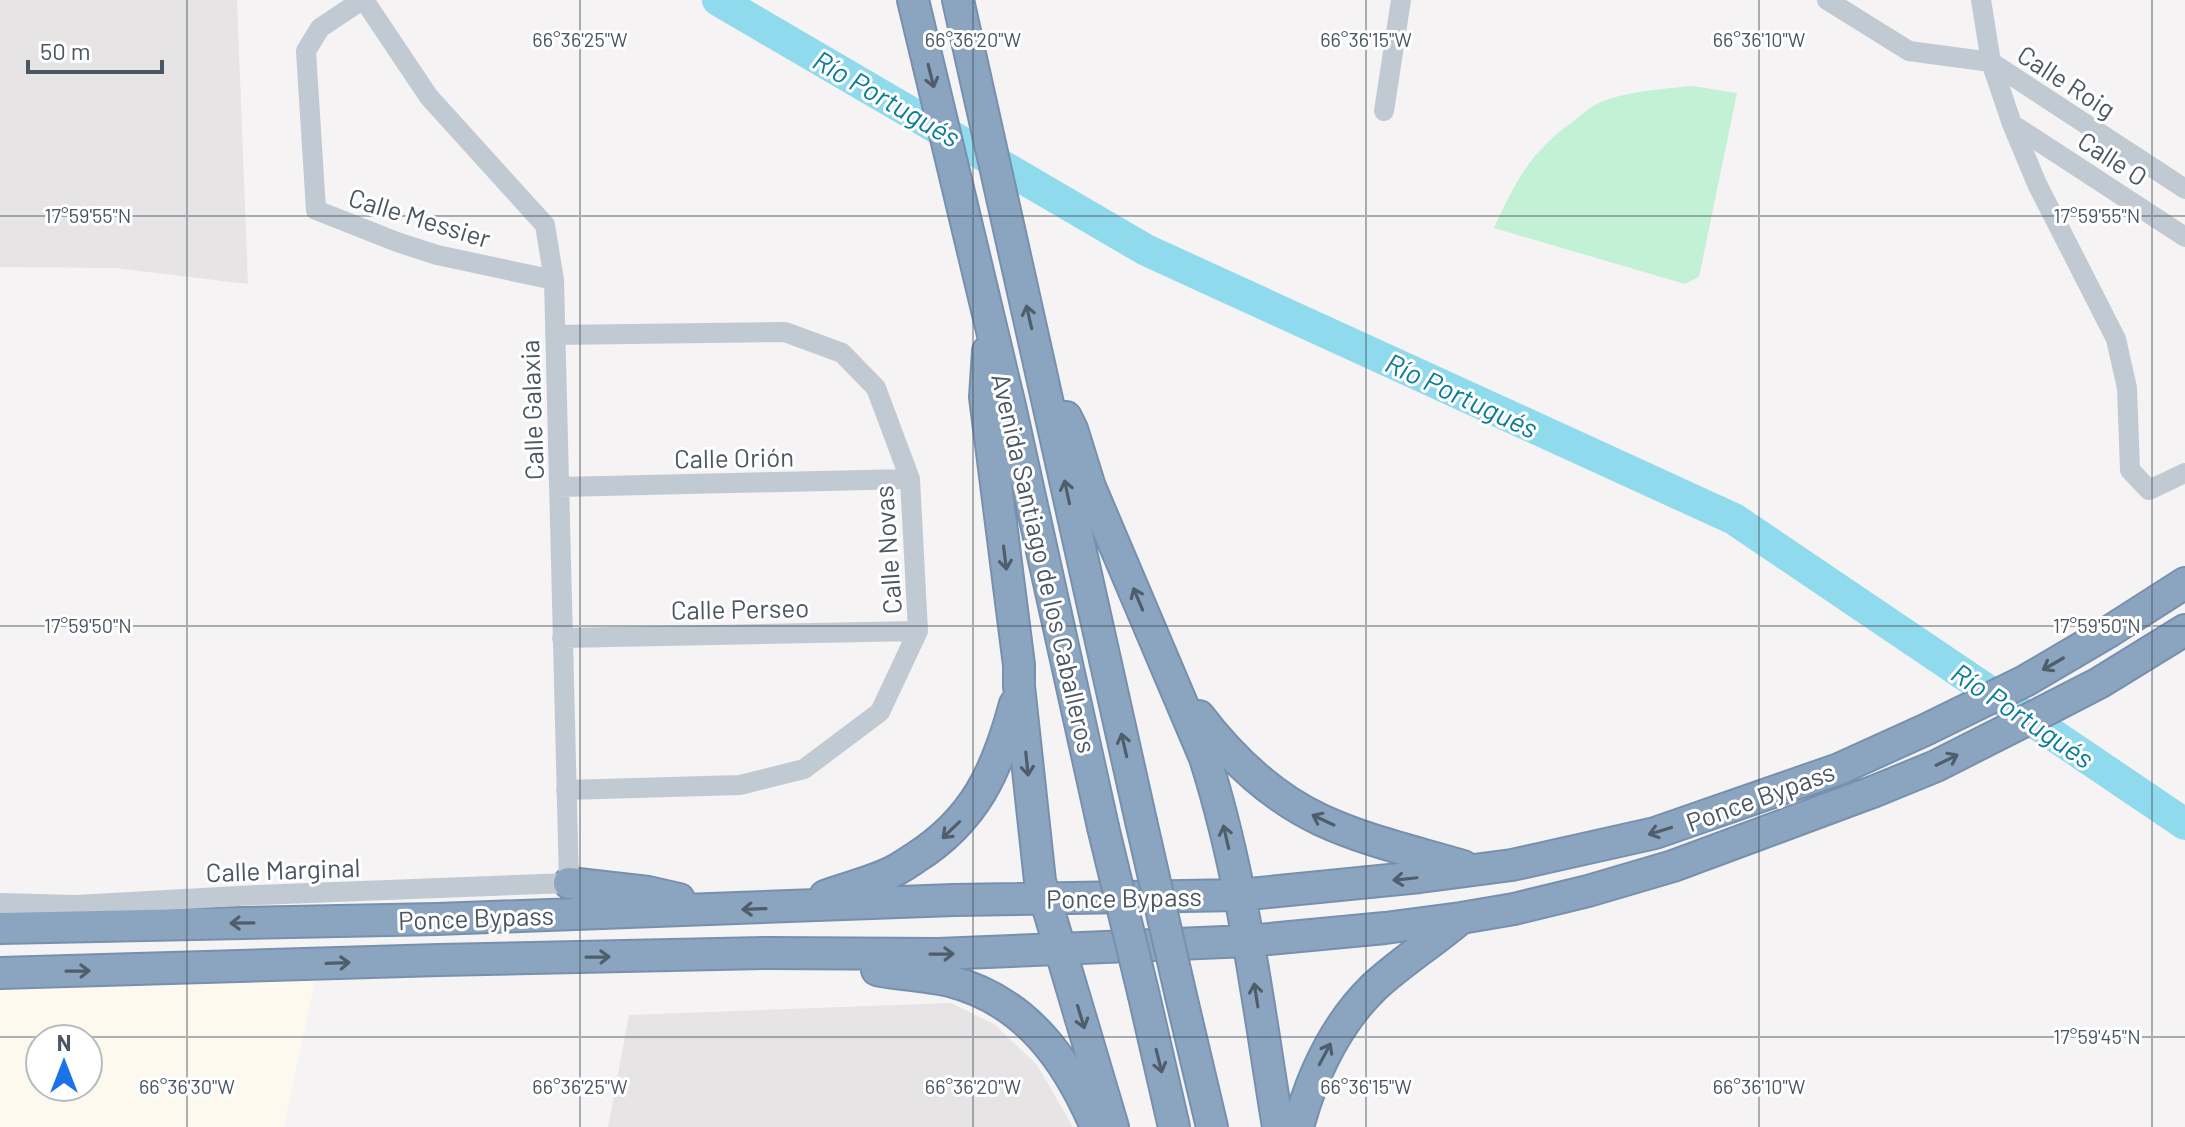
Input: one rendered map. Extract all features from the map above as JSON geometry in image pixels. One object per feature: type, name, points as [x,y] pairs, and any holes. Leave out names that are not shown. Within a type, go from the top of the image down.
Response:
[{"type":"highway","points":[[913,0],[990,319],[1019,686],[1040,881],[1113,1127]]},
{"type":"highway","name":"Avenida Santiago de los Caballeros","points":[[958,3],[1042,373],[1061,425],[1141,821],[1212,1127]]},
{"type":"highway","name":"Avenida Santiago de los Caballeros","points":[[998,401],[1174,1127]]},
{"type":"highway","points":[[1061,425],[1169,671],[1215,789],[1248,941],[1278,1127]]},
{"type":"highway","name":"Ponce Bypass","points":[[0,928],[1239,895],[1512,865],[1655,833],[1839,769],[2025,681],[2185,583]]},
{"type":"highway","name":"Ponce Bypass","points":[[0,973],[439,960],[938,954],[1248,941],[1461,918],[1588,891],[1673,866],[1875,791],[1936,766],[2099,683],[2182,631]]},
{"type":"highway","points":[[1169,671],[1222,745],[1251,774],[1283,798],[1320,820],[1369,839],[1476,870]]},
{"type":"highway","points":[[794,907],[884,876],[948,834],[988,782],[1006,738],[1019,686]]},
{"type":"highway","points":[[569,883],[648,892],[711,910]]},
{"type":"highway","points":[[1298,1127],[1305,1100],[1320,1065],[1352,1011],[1375,986],[1461,918]]},
{"type":"highway","points":[[789,954],[929,976],[979,992],[1003,1005],[1018,1014],[1059,1056],[1096,1127]]},
{"type":"street","name":"Calle Messier","points":[[363,0],[320,28],[306,51],[316,210],[437,255],[554,280]]},
{"type":"street","name":"Calle Galaxia","points":[[363,0],[429,97],[545,225],[554,280],[569,883]]},
{"type":"street","points":[[1384,111],[1401,0]]},
{"type":"street","name":"Calle Roig","points":[[1827,0],[1909,51],[1991,62],[2185,189]]},
{"type":"street","points":[[1981,0],[1991,62],[2012,124],[2037,184],[2116,339],[2127,388],[2130,470],[2149,490],[2185,473]]},
{"type":"street","name":"Calle O","points":[[2012,124],[2185,237]]},
{"type":"street","name":"Calle Novas","points":[[555,335],[785,332],[842,353],[876,388],[910,479],[918,631],[880,712],[804,769],[740,785],[566,790]]},
{"type":"street","name":"Calle Orión","points":[[559,487],[910,479]]},
{"type":"street","name":"Calle Perseo","points":[[562,638],[918,631]]},
{"type":"street","name":"Calle Marginal","points":[[0,903],[76,905],[569,883]]},
{"type":"shaded area","points":[[0,0],[237,0],[248,284],[115,268],[0,267]]},
{"type":"shaded area","points":[[316,975],[284,1127],[0,1127],[0,984]]},
{"type":"shaded area","points":[[951,1003],[994,1024],[1037,1065],[1073,1127],[608,1127],[629,1015]]},
{"type":"green space","points":[[1692,86],[1737,93],[1699,277],[1685,284],[1494,228],[1518,181],[1536,155],[1590,108],[1630,94]]},
{"type":"waterway","name":"Río Portugués","points":[[718,0],[1146,250],[1734,519],[2185,824]]}]
